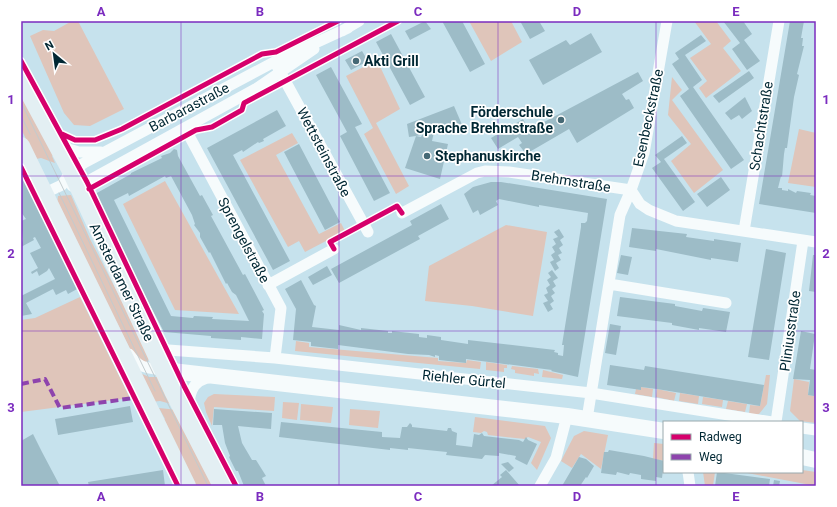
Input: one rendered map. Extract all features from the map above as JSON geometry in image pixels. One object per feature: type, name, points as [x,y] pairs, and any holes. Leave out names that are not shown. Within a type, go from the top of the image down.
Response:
[{"type":"main road","name":"Amsterdamer Straße","points":[[21,78],[58,146],[70,181],[222,486]]},
{"type":"main road","points":[[21,146],[186,486]]},
{"type":"street","name":"Barbarastraße","points":[[45,193],[185,128],[257,88],[280,71],[359,21]]},
{"type":"street","name":"Esenbeckstraße","points":[[587,419],[620,215],[631,190],[644,153],[667,21]]},
{"type":"street","name":"Schachtstraße","points":[[744,231],[779,21]]},
{"type":"street","name":"Barbarastraße","points":[[70,181],[104,152],[274,62],[348,28]]},
{"type":"street","points":[[274,62],[280,71]]},
{"type":"street","name":"Wettsteinstraße","points":[[280,71],[368,232]]},
{"type":"street","name":"Sprengelstraße","points":[[185,128],[281,308],[275,358]]},
{"type":"street","name":"Barbarastraße","points":[[58,146],[79,152],[104,152]]},
{"type":"street","name":"Brehmstraße","points":[[402,213],[476,173],[485,171],[509,172],[631,190]]},
{"type":"street","points":[[631,190],[640,204],[649,210],[676,221],[816,242]]},
{"type":"street","name":"Pliniusstraße","points":[[776,421],[803,240]]},
{"type":"street","points":[[268,285],[334,249]]},
{"type":"street","points":[[609,284],[726,303]]},
{"type":"street","name":"Riehler Gürtel","points":[[110,327],[137,364],[143,367],[214,377],[567,416],[663,431]]},
{"type":"street","name":"Riehler Gürtel","points":[[155,349],[275,358],[591,393],[766,421]]},
{"type":"street","points":[[188,417],[189,394],[204,378],[214,377]]},
{"type":"street","points":[[540,486],[556,458],[567,416]]},
{"type":"street","points":[[803,428],[816,430]]},
{"type":"street","points":[[803,457],[816,460]]},
{"type":"street","points":[[688,473],[690,486]]},
{"type":"shaded area","points":[[72,21],[78,21],[124,109],[90,126],[74,125],[64,113],[30,36],[43,30],[54,31]]},
{"type":"shaded area","points":[[469,21],[511,21],[522,42],[491,61]]},
{"type":"shaded area","points":[[694,21],[716,21],[731,41],[723,48],[741,71],[706,98],[699,88],[707,81],[690,58],[711,44]]},
{"type":"shaded area","points":[[377,60],[400,109],[376,123],[409,186],[396,194],[364,134],[373,128],[346,76]]},
{"type":"shaded area","points":[[672,77],[682,90],[672,100],[723,170],[694,193],[671,161],[691,144],[668,115]]},
{"type":"shaded area","points":[[21,90],[55,154],[52,156],[55,163],[41,158],[36,159],[21,129]]},
{"type":"shaded area","points":[[799,129],[816,133],[816,187],[788,183]]},
{"type":"shaded area","points":[[292,133],[298,143],[276,155],[319,234],[341,223],[345,231],[305,252],[299,241],[288,247],[240,160]]},
{"type":"shaded area","points":[[165,181],[239,314],[175,310],[123,204]]},
{"type":"shaded area","points":[[71,195],[90,239],[150,356],[148,361],[143,363],[131,351],[57,204],[58,196]]},
{"type":"shaded area","points":[[506,225],[547,232],[533,316],[472,306],[425,301],[429,266]]},
{"type":"shaded area","points":[[80,297],[130,398],[21,412],[21,320],[35,318]]},
{"type":"shaded area","points":[[296,341],[309,343],[309,347],[438,358],[438,361],[466,363],[467,360],[481,362],[480,369],[295,351]]},
{"type":"shaded area","points":[[486,362],[507,365],[507,368],[504,368],[504,372],[486,370]]},
{"type":"shaded area","points":[[512,366],[538,369],[539,374],[534,373],[534,376],[515,373],[515,370],[511,369]]},
{"type":"shaded area","points":[[543,370],[563,375],[562,379],[542,377]]},
{"type":"shaded area","points":[[138,372],[149,377],[161,377],[171,404],[160,401],[151,402]]},
{"type":"shaded area","points":[[766,375],[770,375],[767,404],[759,414],[749,414],[750,405],[760,406]]},
{"type":"shaded area","points":[[794,379],[809,382],[808,395],[814,396],[816,386],[816,423],[800,421],[790,411]]},
{"type":"shaded area","points":[[641,387],[653,389],[652,397],[635,394],[636,389],[641,390]]},
{"type":"shaded area","points":[[657,389],[676,393],[674,401],[656,397]]},
{"type":"shaded area","points":[[680,393],[699,396],[698,404],[679,401]]},
{"type":"shaded area","points":[[214,394],[275,397],[274,411],[214,407],[212,426],[204,403],[208,397]]},
{"type":"shaded area","points":[[703,397],[723,400],[722,407],[702,404]]},
{"type":"shaded area","points":[[728,401],[747,404],[745,412],[726,409]]},
{"type":"shaded area","points":[[283,402],[299,403],[297,420],[282,418]]},
{"type":"shaded area","points":[[301,404],[333,407],[331,423],[300,420]]},
{"type":"shaded area","points":[[159,408],[178,410],[215,486],[193,486],[160,421],[165,419]]},
{"type":"shaded area","points":[[350,409],[380,411],[378,428],[349,425]]},
{"type":"shaded area","points":[[475,417],[545,426],[551,438],[537,470],[531,463],[541,442],[528,437],[525,439],[488,435],[487,432],[484,431],[481,433],[473,432]]},
{"type":"shaded area","points":[[584,431],[608,435],[601,469],[581,454],[572,468],[561,461],[574,436]]},
{"type":"shaded area","points":[[654,443],[663,444],[663,461],[653,459]]},
{"type":"shaded area","points":[[803,470],[816,472],[816,486],[747,473],[803,473]]},
{"type":"shaded area","points":[[703,473],[715,473],[713,486],[705,486]]},
{"type":"building","points":[[425,21],[431,29],[410,40],[405,31]]},
{"type":"building","points":[[442,21],[462,21],[485,64],[470,72]]},
{"type":"building","points":[[520,21],[539,21],[545,31],[530,39]]},
{"type":"building","points":[[723,21],[743,21],[752,34],[744,40],[760,61],[747,70],[732,49],[740,43]]},
{"type":"building","points":[[790,21],[804,21],[801,38],[803,38],[802,46],[804,46],[797,74],[799,75],[794,97],[787,148],[785,148],[784,154],[782,177],[781,176],[778,188],[788,191],[788,189],[796,193],[797,191],[811,193],[810,195],[816,196],[816,213],[759,204]]},
{"type":"building","points":[[591,33],[602,52],[543,85],[529,60],[566,40],[570,45]]},
{"type":"building","points":[[391,34],[425,97],[410,105],[376,42]]},
{"type":"building","points":[[701,35],[706,41],[685,55],[702,80],[693,87],[744,160],[731,169],[680,96],[689,89],[672,64],[679,59],[675,53]]},
{"type":"building","name":"Akti Grill","points":[[362,51],[368,61],[351,70],[345,60]]},
{"type":"building","points":[[331,67],[362,124],[355,127],[390,193],[374,201],[340,136],[347,132],[316,75]]},
{"type":"building","points":[[749,71],[754,78],[719,103],[713,96]]},
{"type":"building","points":[[638,72],[643,81],[622,94],[626,100],[629,99],[634,108],[577,143],[569,129],[526,154],[519,145],[522,143],[518,137],[498,149],[491,138],[523,119],[529,130]]},
{"type":"building","points":[[745,97],[752,111],[742,119],[739,115],[731,120],[725,113]]},
{"type":"building","points":[[454,106],[463,127],[434,132],[432,141],[448,144],[440,179],[405,168],[416,136],[421,137],[422,135],[409,137],[407,124]]},
{"type":"building","points":[[277,110],[286,126],[263,139],[264,141],[258,142],[243,152],[242,150],[233,155],[290,261],[273,270],[207,148]]},
{"type":"building","points":[[682,136],[687,143],[664,159],[695,202],[683,211],[652,168],[661,162],[655,155]]},
{"type":"building","points":[[299,144],[340,222],[325,230],[284,152]]},
{"type":"building","points":[[174,149],[177,150],[178,156],[200,196],[202,195],[213,215],[211,216],[264,310],[262,311],[264,314],[262,339],[241,337],[241,340],[211,338],[211,336],[164,332],[105,219],[107,218],[95,194],[131,173],[162,158],[161,156],[170,153]],"holes":[[[165,176],[166,178],[171,176],[192,215],[194,225],[200,233],[200,237],[209,253],[210,252],[226,284],[227,283],[232,292],[236,295],[249,321],[212,319],[213,317],[194,316],[193,318],[171,316],[114,200],[128,193],[129,196]]]},
{"type":"building","points":[[21,174],[79,288],[68,294],[66,290],[56,295],[53,289],[26,303],[32,314],[21,316],[21,296],[55,279],[49,268],[39,276],[37,271],[32,274],[31,272],[38,268],[30,253],[41,248],[35,237],[33,238],[34,240],[21,247],[23,239],[21,221],[26,219],[21,212]]},
{"type":"building","points":[[721,177],[730,190],[707,207],[697,194]]},
{"type":"building","points":[[491,182],[501,182],[607,199],[578,377],[551,371],[552,370],[466,359],[466,363],[439,360],[439,356],[435,355],[435,357],[429,355],[408,354],[338,345],[338,349],[311,346],[311,342],[293,340],[296,309],[285,289],[301,280],[314,305],[316,306],[312,327],[339,330],[339,325],[361,330],[361,328],[388,331],[388,333],[392,333],[392,331],[419,334],[419,337],[427,338],[427,335],[441,337],[441,340],[468,344],[468,340],[555,350],[554,352],[558,353],[558,355],[563,356],[564,345],[562,345],[581,223],[585,223],[587,221],[588,213],[539,205],[539,207],[499,199],[496,201],[498,205],[480,215],[478,210],[473,213],[464,194],[473,187]]},
{"type":"building","points":[[441,204],[449,219],[418,236],[420,239],[339,283],[331,269],[412,225],[410,221]]},
{"type":"building","points":[[632,228],[687,234],[686,237],[714,241],[714,239],[741,243],[738,262],[711,258],[711,260],[656,249],[656,251],[629,247]]},
{"type":"building","points":[[559,229],[564,237],[560,240],[563,245],[559,248],[562,253],[558,255],[561,260],[556,263],[559,268],[555,271],[550,262],[554,260],[551,255],[555,252],[552,247],[556,244],[553,239],[558,237],[554,232]]},
{"type":"building","points":[[766,249],[786,253],[769,360],[748,357]]},
{"type":"building","points":[[621,255],[632,257],[628,275],[617,273]]},
{"type":"building","points":[[813,255],[816,255],[816,292],[809,291]]},
{"type":"building","points":[[327,266],[332,275],[313,285],[308,277]]},
{"type":"building","points":[[552,270],[558,278],[553,281],[556,286],[552,289],[555,293],[551,296],[554,301],[550,304],[553,309],[548,312],[543,303],[548,301],[544,295],[548,293],[546,288],[550,285],[547,280],[551,277],[548,273]]},
{"type":"building","points":[[620,297],[675,304],[675,306],[702,311],[703,308],[730,312],[726,332],[699,328],[699,330],[672,325],[672,323],[617,316]]},
{"type":"building","points":[[610,324],[621,326],[616,355],[605,353]]},
{"type":"building","points":[[801,331],[815,334],[810,369],[816,370],[816,386],[814,396],[808,395],[810,380],[793,379]]},
{"type":"building","points":[[610,365],[644,370],[645,366],[764,385],[760,406],[657,389],[641,387],[641,390],[607,385]]},
{"type":"building","points":[[130,406],[133,422],[58,435],[55,419]]},
{"type":"building","points":[[214,409],[272,413],[271,429],[238,426],[242,443],[252,460],[256,460],[266,476],[262,478],[266,486],[244,486],[238,471],[236,471],[229,457],[222,425],[213,425]]},
{"type":"building","points":[[281,422],[382,432],[382,437],[400,438],[402,427],[407,427],[410,423],[412,427],[447,431],[448,428],[451,428],[452,431],[457,433],[456,445],[472,447],[474,434],[479,435],[482,433],[484,436],[519,440],[523,442],[526,437],[528,440],[537,444],[527,465],[515,459],[516,456],[499,453],[499,456],[485,455],[482,459],[446,455],[447,452],[408,448],[408,450],[390,448],[390,450],[279,437]]},
{"type":"building","points":[[33,434],[60,486],[21,486],[21,441]]},
{"type":"building","points":[[609,450],[663,461],[662,478],[656,477],[656,481],[641,479],[641,475],[630,473],[629,475],[617,472],[616,475],[601,473],[604,452],[608,452]]},
{"type":"building","points":[[579,457],[586,459],[594,466],[587,478],[586,477],[580,486],[562,486]]},
{"type":"building","points":[[508,462],[514,468],[509,472],[501,464]]},
{"type":"building","points":[[163,470],[165,486],[89,486],[88,482]]},
{"type":"building","points":[[506,470],[520,486],[491,486],[502,477],[500,475]]},
{"type":"building","points":[[717,473],[770,479],[769,486],[715,486]]},
{"type":"building","points":[[774,480],[780,481],[779,486],[773,486]]},
{"type":"tram line","points":[[21,102],[208,486]]},
{"type":"tram line","points":[[21,116],[30,134]]},
{"type":"tram line","points":[[59,193],[155,391]]},
{"type":"marked path","points":[[21,384],[45,379],[60,408],[134,398]]},
{"type":"cycle path","points":[[62,134],[75,140],[95,140],[122,129],[262,54],[276,52],[338,21]]},
{"type":"cycle path","points":[[89,189],[196,130],[212,127],[242,110],[244,103],[398,21]]},
{"type":"cycle path","points":[[21,61],[87,182],[184,386],[236,486]]},
{"type":"cycle path","points":[[21,167],[178,486]]},
{"type":"cycle path","points":[[334,249],[330,242],[397,206],[402,213]]},
{"type":"place","name":"Akti Grill","points":[[356,61]]},
{"type":"place","name":"Förderschule Sprache Brehmstraße","points":[[561,120]]},
{"type":"place","name":"Stephanuskirche","points":[[427,156]]}]
